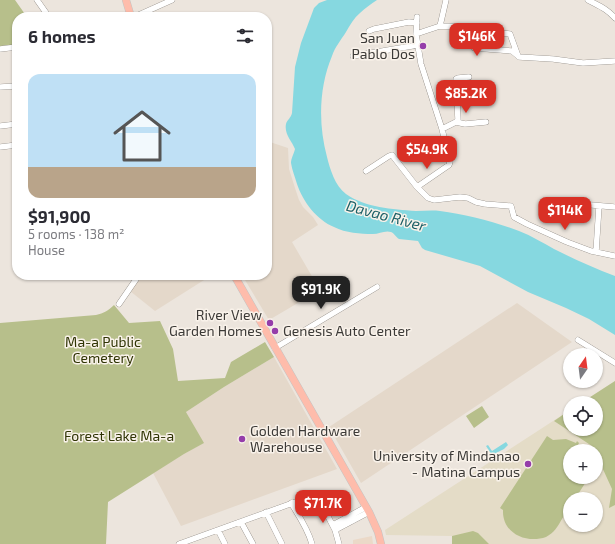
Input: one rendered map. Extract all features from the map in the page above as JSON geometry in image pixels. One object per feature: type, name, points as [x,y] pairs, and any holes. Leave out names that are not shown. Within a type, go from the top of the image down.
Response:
[{"type":"main road","points":[[126,0],[130,12]]},
{"type":"main road","points":[[237,280],[368,510],[378,532],[381,544]]},
{"type":"street","points":[[37,0],[45,12]]},
{"type":"street","points":[[145,12],[172,0]]},
{"type":"street","points":[[440,26],[446,0]]},
{"type":"street","points":[[588,0],[609,11],[615,18]]},
{"type":"street","points":[[369,31],[417,20],[416,34],[421,64],[442,128],[450,164],[416,187]]},
{"type":"street","points":[[416,34],[440,26],[474,27],[486,31],[510,34],[518,56]]},
{"type":"street","points":[[472,27],[474,48],[512,51],[518,56],[523,57],[553,58],[583,64],[615,61]]},
{"type":"street","points":[[353,56],[418,45]]},
{"type":"street","points":[[0,49],[12,48]]},
{"type":"street","points":[[456,122],[458,120],[456,79],[469,77]]},
{"type":"street","points":[[0,87],[12,86]]},
{"type":"street","points":[[442,128],[456,122],[465,124],[486,122]]},
{"type":"street","points":[[0,126],[12,125]]},
{"type":"street","points":[[0,147],[12,146]]},
{"type":"street","points":[[366,171],[392,155],[416,187],[431,200],[460,197],[486,204],[511,206],[516,219],[567,242],[596,252],[615,256]]},
{"type":"street","points":[[580,204],[615,207]]},
{"type":"street","points":[[596,252],[599,206]]},
{"type":"street","points":[[119,304],[136,280]]},
{"type":"street","points":[[275,348],[377,287]]},
{"type":"street","points":[[578,340],[615,363]]},
{"type":"street","points":[[179,544],[194,542],[218,530],[316,495],[334,527],[339,544]]},
{"type":"street","points":[[291,503],[302,520],[312,544]]},
{"type":"street","points":[[334,527],[368,510]]},
{"type":"street","points":[[266,512],[282,544]]},
{"type":"street","points":[[241,522],[253,544]]},
{"type":"street","points":[[218,530],[225,544]]},
{"type":"shaded area","points":[[272,143],[288,148],[289,169],[299,200],[318,225],[292,242],[320,290],[269,320],[245,280],[272,280]]},
{"type":"shaded area","points":[[138,280],[204,280],[155,311],[130,291]]},
{"type":"shaded area","points":[[517,303],[572,342],[361,483],[329,427]]},
{"type":"shaded area","points":[[274,357],[337,469],[181,526],[153,473],[203,443],[186,412]]},
{"type":"shaded area","name":"University of Mindanao - Matina Campus","points":[[615,381],[615,544],[452,544],[452,536],[386,535],[385,530],[563,415],[563,436],[603,436],[603,396],[592,396]]},
{"type":"shaded area","points":[[372,536],[373,544],[353,544],[353,540]]},
{"type":"green space","points":[[0,0],[15,0],[23,12],[12,12],[12,45],[0,46]]},
{"type":"green space","points":[[114,305],[129,323],[160,321],[173,349],[178,381],[225,378],[231,362],[265,342],[274,357],[186,412],[204,443],[108,502],[106,544],[0,544],[0,323],[96,315],[106,312]]},
{"type":"green space","points":[[615,381],[615,505],[609,508],[612,489],[603,469],[603,444],[589,444],[577,436],[603,436],[603,396],[592,396]]},
{"type":"green space","points":[[482,406],[489,417],[474,428],[466,416]]},
{"type":"green space","points":[[563,415],[563,427],[554,421]]},
{"type":"green space","points":[[547,436],[553,440],[566,439],[576,443],[577,441],[579,443],[563,444],[563,484],[585,484],[579,492],[563,492],[563,518],[551,533],[546,537],[538,539],[523,538],[517,535],[506,525],[503,510],[500,508]]},
{"type":"green space","points":[[473,531],[478,533],[489,544],[452,544],[452,536]]},
{"type":"water","name":"Davao River","points":[[327,0],[377,0],[362,11],[351,24],[333,53],[324,80],[321,106],[322,132],[331,172],[342,191],[354,199],[380,207],[416,211],[450,212],[500,224],[524,233],[592,267],[615,276],[615,335],[589,319],[528,292],[480,266],[425,250],[418,241],[399,239],[391,232],[386,231],[368,234],[343,231],[328,224],[311,210],[300,191],[294,174],[291,159],[295,149],[287,134],[286,128],[292,113],[295,67],[301,43],[314,8],[319,3]]},
{"type":"water","points":[[506,442],[508,445],[504,449],[492,455],[486,446],[488,445],[492,451]]},
{"type":"place","name":"San Juan Pablo Dos","points":[[423,46]]},
{"type":"place","name":"River View Garden Homes","points":[[270,323]]},
{"type":"place","name":"Genesis Auto Center","points":[[275,331]]},
{"type":"place","name":"Golden Hardware Warehouse","points":[[242,439]]},
{"type":"place","name":"University of Mindanao - Matina Campus","points":[[528,464]]},
{"type":"park label","name":"Ma-a Public Cemetery","points":[[103,350]]},
{"type":"park label","name":"Forest Lake Ma-a","points":[[119,436]]}]
